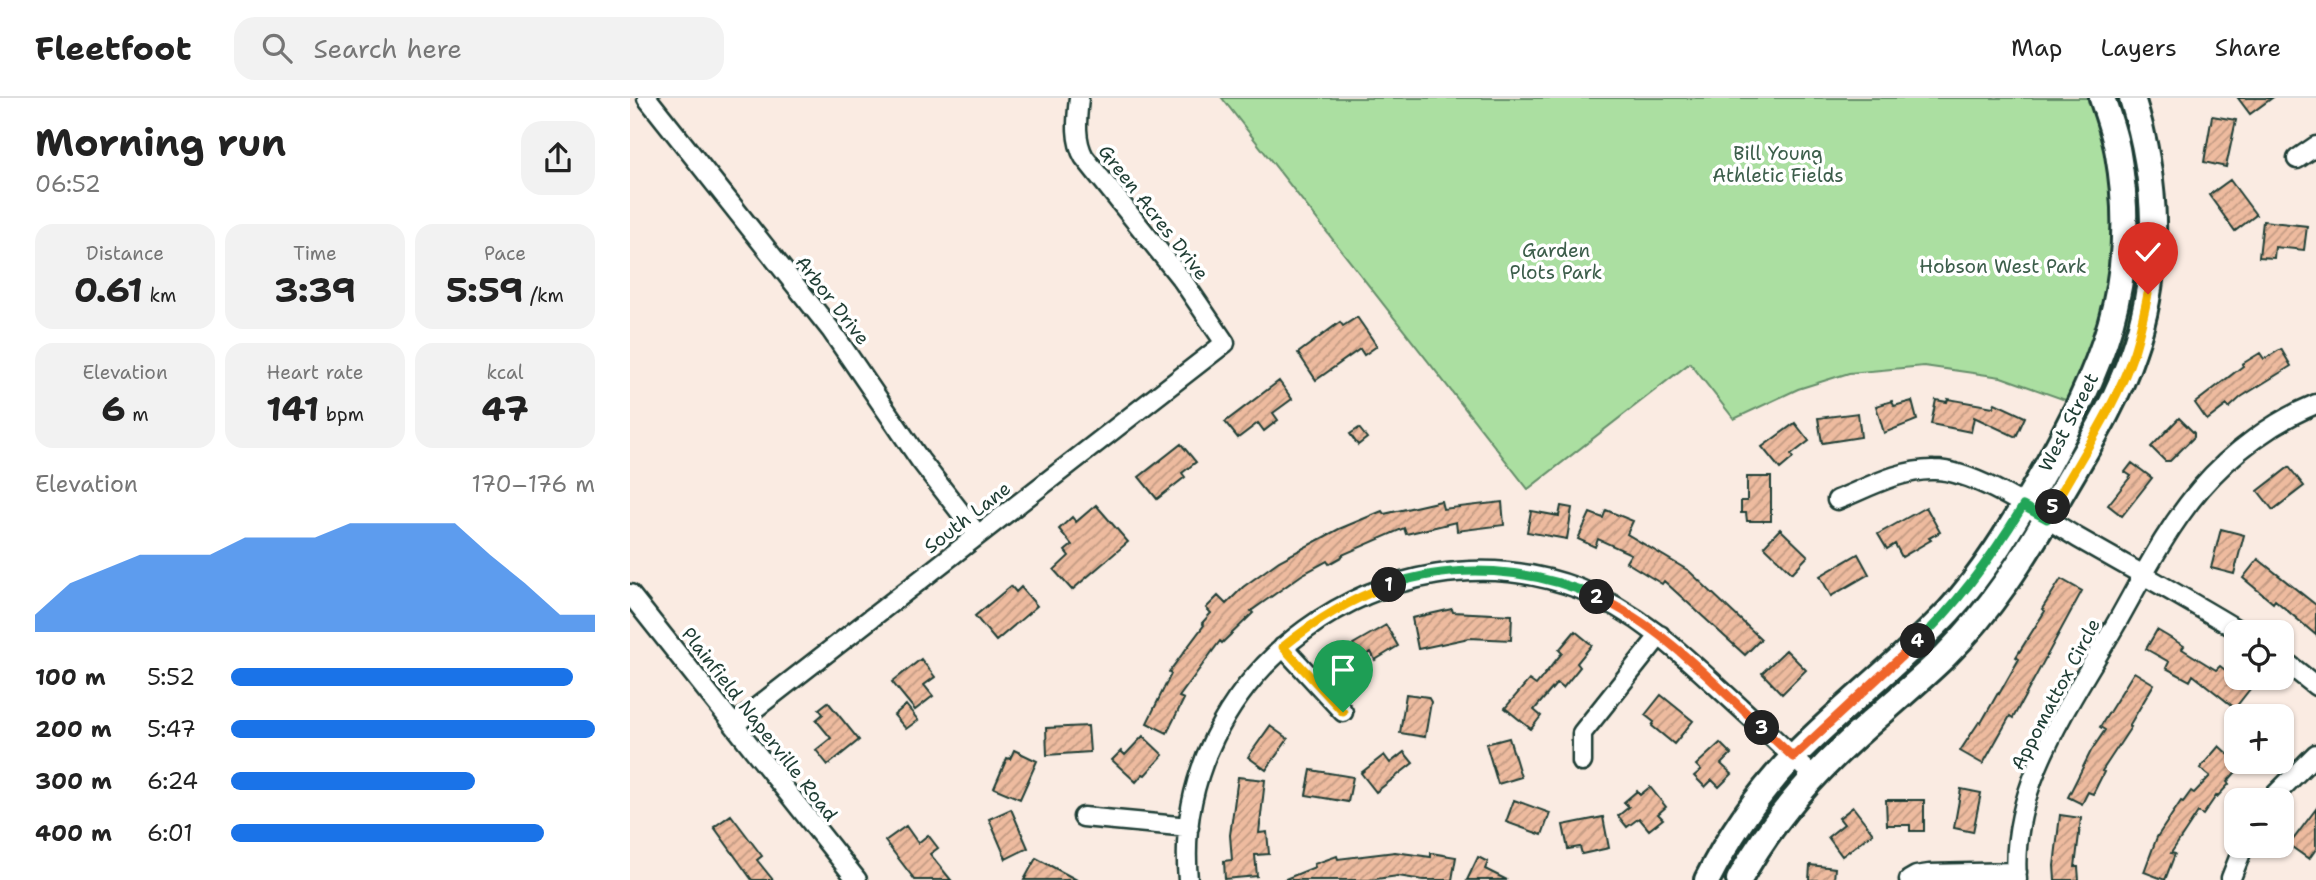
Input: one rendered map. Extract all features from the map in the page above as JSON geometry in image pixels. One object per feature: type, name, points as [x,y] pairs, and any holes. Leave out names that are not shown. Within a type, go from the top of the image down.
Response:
[{"type":"street","name":"Arbor Drive","points":[[647,98],[831,330],[919,460],[978,535]]},
{"type":"street","name":"Green Acres Drive","points":[[1079,98],[1079,147],[1084,157],[1183,281],[1226,343]]},
{"type":"street","name":"West Street","points":[[1707,880],[1743,819],[1793,757],[1950,610],[1970,585],[2023,506],[2082,400],[2101,355],[2118,302],[2124,241],[2124,205],[2118,151],[2102,98]]},
{"type":"street","name":"West Street","points":[[1739,880],[1773,825],[1814,777],[1968,632],[2003,588],[2047,519],[2102,423],[2134,351],[2148,294],[2152,254],[2151,184],[2147,156],[2132,98]]},
{"type":"street","points":[[2297,159],[2316,146]]},
{"type":"street","name":"South Lane","points":[[734,726],[1226,343]]},
{"type":"street","name":"Appomattox Circle","points":[[2017,876],[2020,826],[2036,769],[2142,575],[2180,514],[2229,460],[2285,420],[2316,404]]},
{"type":"street","points":[[1837,500],[1913,471],[1932,470],[1966,477],[2047,519],[2224,622]]},
{"type":"street","points":[[1188,880],[1189,827],[1199,780],[1217,734],[1247,686],[1283,647],[1326,614],[1364,594],[1401,581],[1462,571],[1502,572],[1569,585],[1615,605],[1660,635],[1814,777]]},
{"type":"street","name":"Plainfield Naperville Road","points":[[630,594],[856,880]]},
{"type":"street","points":[[1582,762],[1582,733],[1660,635]]},
{"type":"street","points":[[1283,647],[1343,712]]},
{"type":"street","points":[[2294,669],[2316,687]]},
{"type":"street","points":[[2282,788],[2316,754]]},
{"type":"street","points":[[1083,817],[1189,827]]},
{"type":"street","points":[[2231,878],[2239,858]]},
{"type":"street","points":[[1909,880],[1929,874],[2017,876]]},
{"type":"green space","name":"Garden Plots Park","points":[[1222,98],[2093,98],[2101,120],[2117,230],[2104,322],[2071,402],[2001,377],[1924,366],[1849,373],[1798,389],[1734,419],[1690,363],[1528,489]]},
{"type":"green space","points":[[2110,98],[2123,98],[2144,204],[2138,296],[2112,384],[2052,485],[2075,436]]},
{"type":"green space","points":[[2017,541],[1963,626],[1828,749],[1823,747],[1822,745]]},
{"type":"green space","points":[[1782,787],[1761,818],[1729,880],[1716,880],[1739,841]]},
{"type":"building","points":[[2238,98],[2272,98],[2250,114]]},
{"type":"building","points":[[2212,116],[2236,120],[2226,167],[2204,162]]},
{"type":"building","points":[[2230,180],[2256,215],[2235,231],[2209,195]]},
{"type":"building","points":[[2263,221],[2307,226],[2304,250],[2275,247],[2274,258],[2259,257]]},
{"type":"building","points":[[1357,317],[1377,346],[1364,355],[1360,349],[1316,380],[1298,353],[1340,322],[1343,326]]},
{"type":"building","points":[[2281,349],[2291,366],[2207,420],[2195,403],[2243,366],[2242,364],[2260,353],[2264,359]]},
{"type":"building","points":[[1279,381],[1292,399],[1273,413],[1278,420],[1264,431],[1258,423],[1238,438],[1225,422]]},
{"type":"building","points":[[1948,399],[1993,407],[1995,403],[2025,417],[2016,437],[1974,417],[1971,432],[1931,424],[1936,400],[1947,402]]},
{"type":"building","points":[[1892,401],[1894,406],[1912,401],[1917,420],[1884,433],[1876,406]]},
{"type":"building","points":[[1858,413],[1861,437],[1822,443],[1818,418]]},
{"type":"building","points":[[2179,418],[2194,433],[2194,437],[2170,461],[2165,461],[2151,447]]},
{"type":"building","points":[[1795,423],[1809,441],[1791,455],[1793,458],[1780,469],[1762,447]]},
{"type":"building","points":[[1359,428],[1367,438],[1358,445],[1350,434]]},
{"type":"building","points":[[1181,444],[1196,462],[1182,473],[1185,477],[1157,499],[1139,477]]},
{"type":"building","points":[[2132,463],[2152,478],[2122,516],[2108,505],[2131,476],[2125,472]]},
{"type":"building","points":[[2289,467],[2304,486],[2273,510],[2258,491]]},
{"type":"building","points":[[1747,477],[1771,477],[1771,521],[1747,521],[1746,513],[1741,513],[1741,501],[1747,501]]},
{"type":"building","points":[[1441,501],[1443,509],[1502,502],[1504,525],[1457,531],[1456,522],[1406,534],[1404,528],[1303,574],[1251,611],[1253,613],[1222,643],[1220,641],[1179,697],[1184,699],[1167,733],[1147,723],[1171,674],[1169,672],[1204,625],[1202,623],[1211,613],[1206,608],[1218,596],[1226,604],[1243,587],[1279,561],[1339,529],[1382,511],[1384,514]]},
{"type":"building","points":[[1096,505],[1128,542],[1072,590],[1054,570],[1069,556],[1065,551],[1072,545],[1059,529],[1072,517],[1076,522]]},
{"type":"building","points":[[1561,506],[1572,508],[1567,539],[1527,532],[1531,511],[1559,516]]},
{"type":"building","points":[[1926,507],[1940,532],[1902,557],[1895,544],[1887,549],[1878,534]]},
{"type":"building","points":[[1606,510],[1633,521],[1627,534],[1689,571],[1761,639],[1745,655],[1664,581],[1662,584],[1626,562],[1631,554],[1598,539],[1595,547],[1578,539],[1590,513],[1603,518]]},
{"type":"building","points":[[1780,529],[1808,556],[1792,573],[1764,546]]},
{"type":"building","points":[[2221,529],[2244,535],[2234,574],[2211,568]]},
{"type":"building","points":[[1858,554],[1869,574],[1831,596],[1820,576]]},
{"type":"building","points":[[2258,559],[2316,605],[2316,635],[2275,600],[2273,603],[2243,578]]},
{"type":"building","points":[[2061,579],[2082,591],[2013,718],[2010,716],[1983,764],[1960,751],[1999,694],[2019,659],[2016,657],[2045,611],[2042,609]]},
{"type":"building","points":[[1011,586],[1016,592],[1021,587],[1037,606],[996,641],[975,616]]},
{"type":"building","points":[[1452,609],[1453,612],[1512,615],[1511,640],[1469,638],[1418,649],[1412,618]]},
{"type":"building","points":[[1386,625],[1398,646],[1375,660],[1371,652],[1361,658],[1353,644]]},
{"type":"building","points":[[2157,630],[2216,670],[2220,666],[2224,669],[2224,690],[2249,690],[2238,704],[2230,704],[2193,675],[2190,681],[2166,668],[2169,662],[2146,649]]},
{"type":"building","points":[[1575,631],[1592,645],[1577,663],[1580,667],[1563,688],[1557,683],[1534,710],[1541,716],[1531,729],[1505,708],[1529,680],[1536,685],[1562,653],[1559,650]]},
{"type":"building","points":[[1786,650],[1806,670],[1782,694],[1762,673]]},
{"type":"building","points":[[921,659],[935,677],[924,685],[933,696],[915,710],[892,682]]},
{"type":"building","points":[[2134,672],[2154,684],[2129,726],[2131,727],[2102,771],[2104,772],[2093,794],[2088,792],[2082,804],[2068,797],[2091,751],[2105,730],[2100,727]]},
{"type":"building","points":[[1406,694],[1428,697],[1431,702],[1425,737],[1400,733]]},
{"type":"building","points":[[1661,695],[1693,721],[1674,744],[1652,726],[1654,722],[1645,715]]},
{"type":"building","points":[[828,702],[859,740],[828,765],[816,750],[831,738],[816,720],[823,714],[819,709]]},
{"type":"building","points":[[906,705],[918,720],[906,729],[894,715]]},
{"type":"building","points":[[1088,726],[1090,752],[1047,755],[1046,728]]},
{"type":"building","points":[[1270,726],[1288,739],[1266,770],[1248,757]]},
{"type":"building","points":[[1143,736],[1163,755],[1136,782],[1112,760],[1121,751],[1125,755]]},
{"type":"building","points":[[1509,738],[1521,777],[1498,784],[1486,744]]},
{"type":"building","points":[[1720,743],[1731,754],[1721,764],[1732,774],[1719,787],[1712,780],[1705,787],[1694,776],[1701,770],[1696,765]]},
{"type":"building","points":[[2219,746],[2224,751],[2224,774],[2234,774],[2203,815],[2198,812],[2171,853],[2175,854],[2165,880],[2144,872],[2157,837],[2181,801],[2183,802],[2191,791],[2194,793],[2210,776],[2200,768]]},
{"type":"building","points":[[1014,750],[1037,761],[1020,799],[994,788],[1007,758],[1010,759]]},
{"type":"building","points":[[1404,752],[1413,763],[1376,792],[1361,773],[1384,755],[1390,763]]},
{"type":"building","points":[[1311,770],[1353,777],[1348,802],[1306,795]]},
{"type":"building","points":[[1238,777],[1265,780],[1259,833],[1267,832],[1269,854],[1255,855],[1257,876],[1225,879],[1224,861],[1232,860],[1230,835]]},
{"type":"building","points":[[1650,787],[1666,807],[1658,814],[1663,819],[1649,830],[1639,818],[1627,827],[1618,816],[1629,807],[1624,802],[1637,791],[1640,795]]},
{"type":"building","points":[[1961,789],[1981,793],[1973,832],[1954,828]]},
{"type":"building","points":[[1514,800],[1550,813],[1542,835],[1506,822]]},
{"type":"building","points":[[1886,800],[1924,800],[1924,831],[1910,831],[1910,825],[1887,825]]},
{"type":"building","points":[[1853,807],[1873,833],[1842,856],[1828,837],[1844,824],[1839,818]]},
{"type":"building","points":[[1011,809],[1028,848],[1006,859],[989,819]]},
{"type":"building","points":[[2316,809],[2316,849],[2309,859],[2294,848],[2294,838]]},
{"type":"building","points":[[731,815],[762,856],[757,860],[773,880],[752,880],[714,827]]},
{"type":"building","points":[[2060,815],[2081,818],[2075,867],[2078,867],[2079,880],[2055,880]]},
{"type":"building","points":[[1603,817],[1609,848],[1582,854],[1580,847],[1568,849],[1563,825]]},
{"type":"building","points":[[906,826],[918,843],[928,835],[938,848],[930,854],[951,880],[915,880],[885,841]]},
{"type":"building","points":[[1395,852],[1456,857],[1452,880],[1423,880],[1398,876],[1369,880],[1283,880],[1337,856],[1338,859]]},
{"type":"building","points":[[1478,857],[1488,862],[1485,869],[1507,880],[1467,880]]},
{"type":"building","points":[[1036,858],[1077,880],[1024,880]]},
{"type":"building","points":[[1810,865],[1835,868],[1834,880],[1809,880]]},
{"type":"route","points":[[1343,712],[1283,647],[1326,614],[1364,594],[1401,581],[1462,571],[1502,572],[1569,585],[1615,605],[1640,620],[1682,653],[1793,757],[1950,610],[2023,506],[2047,519],[2102,423],[2122,382],[2134,351],[2148,294]]},
{"type":"park label","name":"Bill Young Athletic Fields","points":[[1778,164]]},
{"type":"park label","name":"Hobson West Park","points":[[2003,266]]}]
